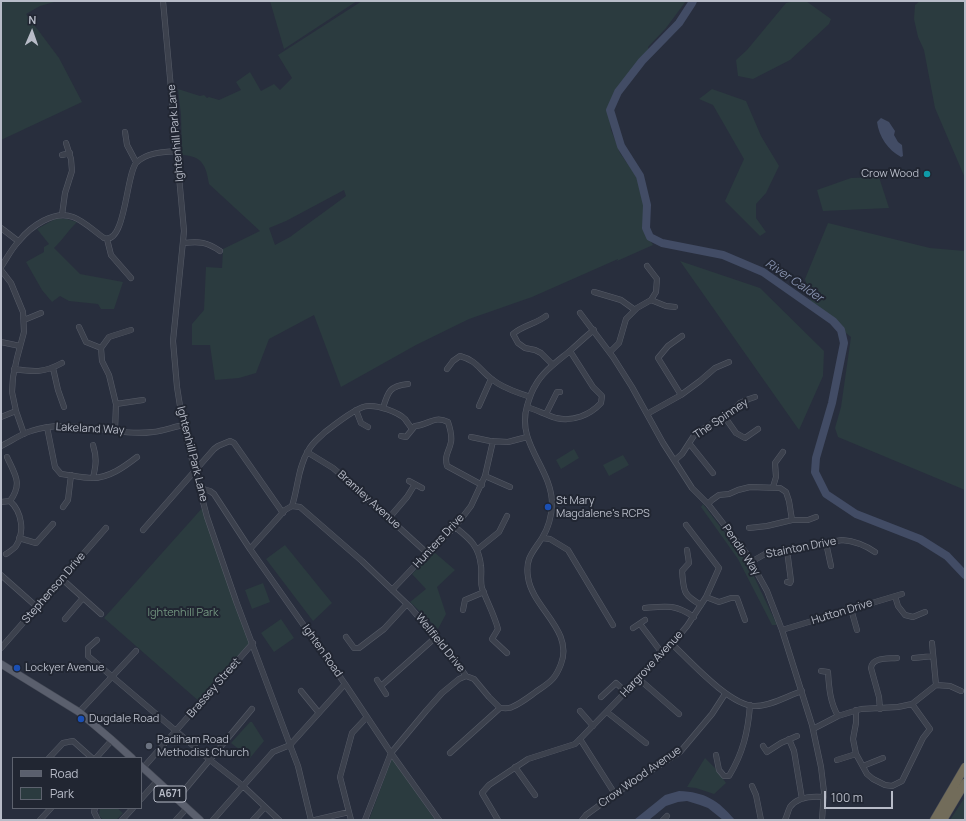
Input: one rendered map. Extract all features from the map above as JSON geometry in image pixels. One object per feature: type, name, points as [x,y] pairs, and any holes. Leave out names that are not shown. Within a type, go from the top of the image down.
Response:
[{"type":"highway","points":[[934,820],[965,767]]},
{"type":"highway","points":[[943,820],[965,783]]},
{"type":"main road","points":[[1,664],[79,712],[131,757]]},
{"type":"main road","name":"A671","points":[[142,767],[200,820]]},
{"type":"street","name":"Ightenhill Park Lane","points":[[163,1],[178,151],[184,230],[184,243],[175,310],[173,340],[177,387],[183,425],[196,470],[207,518],[236,601],[298,766],[311,820]]},
{"type":"street","points":[[125,132],[127,145],[136,162]]},
{"type":"street","points":[[62,215],[65,193],[72,171],[70,153],[66,143]]},
{"type":"street","points":[[107,239],[111,238],[117,231],[133,168],[136,162],[145,156],[158,152],[178,151]]},
{"type":"street","points":[[62,155],[70,153]]},
{"type":"street","points":[[1,267],[18,241],[29,231],[51,217],[62,215],[77,219],[107,239],[110,255],[131,278]]},
{"type":"street","points":[[1,228],[18,241]]},
{"type":"street","points":[[184,243],[210,243],[220,251]]},
{"type":"street","points":[[610,352],[619,343],[626,318],[635,310],[651,300],[656,292],[657,279],[647,266]]},
{"type":"street","points":[[1,270],[11,283],[23,312],[24,332],[14,369],[12,392],[16,411],[24,434]]},
{"type":"street","points":[[594,292],[621,300],[635,310]]},
{"type":"street","points":[[651,300],[666,306],[675,307]]},
{"type":"street","points":[[24,320],[42,313]]},
{"type":"street","name":"Pendle Way","points":[[580,313],[610,352],[632,386],[663,443],[692,488],[708,504],[736,540],[767,591],[782,630],[802,691],[812,729],[821,767],[824,797],[822,820]]},
{"type":"street","points":[[546,316],[539,321],[519,328],[513,334],[518,343],[525,348],[542,353],[552,364]]},
{"type":"street","points":[[79,327],[86,342],[101,348]]},
{"type":"street","points":[[116,431],[116,404],[109,375],[102,361],[101,348],[109,337],[131,330]]},
{"type":"street","points":[[450,753],[500,708],[511,708],[546,685],[556,676],[563,660],[564,649],[560,634],[537,598],[530,585],[528,577],[529,558],[535,546],[542,538],[551,515],[552,504],[551,488],[531,449],[527,437],[525,417],[534,386],[552,364],[570,351],[594,330]]},
{"type":"street","points":[[679,396],[658,358],[668,346],[682,336]]},
{"type":"street","points":[[1,342],[20,346]]},
{"type":"street","points":[[527,407],[557,418],[574,419],[594,411],[601,403],[602,396],[593,387],[570,351]]},
{"type":"street","points":[[447,369],[453,361],[460,356],[471,359],[491,379],[504,388],[530,397]]},
{"type":"street","points":[[647,414],[700,382],[715,368],[729,362]]},
{"type":"street","points":[[14,369],[30,372],[41,372],[62,363]]},
{"type":"street","points":[[53,368],[64,407]]},
{"type":"street","points":[[479,406],[491,379]]},
{"type":"street","points":[[383,408],[386,398],[396,385],[408,384]]},
{"type":"street","points":[[546,414],[557,392],[560,392]]},
{"type":"street","name":"The Spinney","points":[[675,460],[682,454],[695,434],[724,416],[740,403],[749,398],[755,398]]},
{"type":"street","points":[[116,404],[143,400]]},
{"type":"street","points":[[250,549],[283,513],[292,506],[303,461],[307,452],[312,443],[333,426],[356,410],[367,406],[392,411],[404,418],[412,429]]},
{"type":"street","points":[[356,410],[361,423],[368,427]]},
{"type":"street","points":[[1,417],[16,411]]},
{"type":"street","points":[[724,416],[736,433],[745,438],[758,429]]},
{"type":"street","points":[[401,436],[406,437],[415,426],[426,424],[435,419],[442,419],[448,422],[452,441],[445,459],[447,466],[482,485]]},
{"type":"street","name":"Lakeland Way","points":[[1,446],[32,430],[47,427],[66,426],[116,431],[153,432],[183,425]]},
{"type":"street","points":[[47,427],[55,467],[61,474],[93,478],[106,476],[124,468],[137,457]]},
{"type":"street","points":[[471,437],[508,442],[527,437]]},
{"type":"street","points":[[143,530],[216,447],[229,441],[234,443],[283,513]]},
{"type":"street","name":"Hunters Drive","points":[[392,590],[427,553],[455,527],[471,506],[482,485],[493,441]]},
{"type":"street","points":[[689,443],[712,473]]},
{"type":"street","points":[[93,445],[96,455],[96,463],[93,478]]},
{"type":"street","name":"Bramley Avenue","points":[[307,452],[333,468],[427,553]]},
{"type":"street","points":[[773,487],[776,478],[775,463],[783,452]]},
{"type":"street","points":[[1,502],[10,501],[15,494],[18,484],[7,457]]},
{"type":"street","points":[[63,507],[68,500],[71,475]]},
{"type":"street","points":[[485,476],[510,487]]},
{"type":"street","points":[[409,481],[422,488]]},
{"type":"street","points":[[389,518],[407,497],[415,484]]},
{"type":"street","name":"Ighten Road","points":[[200,488],[214,494],[250,549],[439,820]]},
{"type":"street","points":[[708,504],[719,496],[738,490],[750,488],[780,488],[786,492],[792,520]]},
{"type":"street","points":[[6,554],[16,547],[22,531],[20,513],[10,501]]},
{"type":"street","name":"Wellfield Drive","points":[[292,506],[300,507],[310,515],[407,604],[452,656],[466,676],[474,679],[488,697],[500,708]]},
{"type":"street","points":[[478,549],[499,532],[507,516]]},
{"type":"street","points":[[749,528],[767,526],[792,520],[808,520],[816,517]]},
{"type":"street","points":[[19,538],[36,543],[54,524]]},
{"type":"street","name":"Hargrove Avenue","points":[[498,820],[482,793],[489,784],[528,759],[575,744],[672,644],[694,617],[706,597],[719,568],[686,525]]},
{"type":"street","points":[[455,527],[468,537],[478,549],[481,566],[481,586],[495,615],[498,629],[492,639],[507,653]]},
{"type":"street","name":"Stephenson Drive","points":[[1,648],[106,528]]},
{"type":"street","points":[[542,538],[550,539],[568,550],[613,625]]},
{"type":"street","name":"Stainton Drive","points":[[750,562],[765,554],[842,540],[852,541],[875,552]]},
{"type":"street","points":[[826,543],[831,566]]},
{"type":"street","points":[[687,550],[689,563],[682,571],[684,588],[688,597],[701,605]]},
{"type":"street","points":[[787,550],[791,581],[790,583],[787,582]]},
{"type":"street","points":[[1,575],[37,607]]},
{"type":"street","points":[[62,579],[101,614]]},
{"type":"street","points":[[463,610],[465,600],[484,592]]},
{"type":"street","name":"Hutton Drive","points":[[782,630],[902,594]]},
{"type":"street","points":[[894,596],[898,606],[905,615],[913,617],[925,612]]},
{"type":"street","points":[[706,597],[719,602],[731,598],[737,598],[745,620]]},
{"type":"street","points":[[65,619],[83,598]]},
{"type":"street","points":[[346,637],[354,648],[359,648],[384,629],[407,604]]},
{"type":"street","points":[[645,608],[674,607],[683,610],[694,617]]},
{"type":"street","points":[[850,609],[857,630]]},
{"type":"street","points":[[633,628],[645,620]]},
{"type":"street","points":[[640,624],[662,653]]},
{"type":"street","points":[[381,686],[436,637]]},
{"type":"street","points":[[97,640],[88,648],[88,656],[210,760],[243,786],[279,820]]},
{"type":"street","name":"Brassey Street","points":[[142,767],[176,731],[253,643]]},
{"type":"street","points":[[932,643],[936,685]]},
{"type":"street","points":[[672,644],[725,694],[742,703],[754,706],[767,704],[802,691]]},
{"type":"street","points":[[79,712],[136,651]]},
{"type":"street","points":[[914,658],[934,656]]},
{"type":"street","points":[[880,709],[879,696],[871,664],[874,661],[897,658]]},
{"type":"street","points":[[821,671],[828,672],[832,706],[838,716]]},
{"type":"street","points":[[365,820],[391,753],[414,724],[442,694],[459,679],[466,676]]},
{"type":"street","points":[[639,679],[679,714]]},
{"type":"street","points":[[377,680],[386,694]]},
{"type":"street","points":[[213,820],[273,752],[290,745],[345,684]]},
{"type":"street","points":[[601,697],[616,684],[626,692]]},
{"type":"street","points":[[812,729],[838,716],[856,710],[898,708],[912,704],[936,685],[950,686],[962,691]]},
{"type":"street","points":[[301,691],[318,714]]},
{"type":"street","name":"Crow Wood Avenue","points":[[582,820],[586,815],[615,794],[680,752],[712,714],[725,694]]},
{"type":"street","points":[[856,710],[856,723],[853,739],[856,754],[867,774],[885,785],[892,786],[902,781],[923,738],[930,729],[912,704]]},
{"type":"street","points":[[716,755],[719,770],[724,776],[729,776],[746,738],[750,705]]},
{"type":"street","points":[[176,799],[252,709]]},
{"type":"street","points":[[580,710],[593,726]]},
{"type":"street","points":[[607,712],[646,743]]},
{"type":"street","points":[[351,820],[340,776],[352,733],[367,717]]},
{"type":"street","points":[[763,746],[765,753],[797,736]]},
{"type":"street","points":[[580,739],[615,794]]},
{"type":"street","points":[[789,739],[794,751],[802,799]]},
{"type":"street","points":[[97,757],[112,740]]},
{"type":"street","points":[[51,757],[64,742],[73,741],[91,757]]},
{"type":"street","points":[[837,760],[856,754]]},
{"type":"street","points":[[862,766],[883,758]]},
{"type":"street","points":[[515,767],[535,795]]},
{"type":"street","points":[[142,798],[157,781]]},
{"type":"street","points":[[752,786],[756,795],[761,820]]},
{"type":"street","points":[[785,820],[790,807],[802,799],[815,796],[824,797]]},
{"type":"street","points":[[253,820],[265,807]]},
{"type":"street","points":[[176,820],[186,808]]},
{"type":"street","points":[[40,820],[50,809]]},
{"type":"street","points":[[122,820],[132,809]]},
{"type":"street","points":[[95,810],[98,820]]},
{"type":"street","points":[[315,820],[348,812]]},
{"type":"green space","points":[[1,1],[58,1],[40,6],[26,14],[59,58],[82,102],[1,140]]},
{"type":"green space","points":[[270,1],[357,1],[284,49]]},
{"type":"green space","points":[[362,1],[686,1],[666,28],[648,47],[649,50],[623,82],[612,99],[608,109],[611,130],[620,153],[639,180],[645,206],[644,230],[653,245],[532,297],[469,319],[416,345],[341,387],[314,315],[269,339],[256,373],[239,378],[215,380],[210,345],[192,345],[192,324],[204,310],[206,267],[222,268],[223,249],[260,231],[209,184],[204,167],[199,160],[194,157],[182,155],[181,115],[178,89],[219,100],[241,90],[236,82],[250,72],[261,91],[274,84],[280,90],[292,78],[278,55]],"holes":[[[344,190],[346,196],[290,237],[275,245],[269,228],[286,221]]]},
{"type":"green space","points":[[806,1],[831,19],[829,24],[790,60],[753,79],[738,76],[736,60],[747,50],[786,3]]},
{"type":"green space","points":[[920,1],[965,1],[965,178],[935,108],[924,50],[918,37],[914,19],[915,5]]},
{"type":"green space","points":[[712,89],[746,101],[761,136],[779,166],[766,193],[756,204],[756,218],[766,232],[760,236],[725,201],[744,159],[713,105],[699,99]]},
{"type":"green space","points":[[879,177],[889,208],[823,211],[817,190],[851,178]]},
{"type":"green space","points":[[57,218],[77,222],[54,248],[80,274],[123,282],[114,309],[101,309],[98,304],[69,301],[60,296],[52,302],[42,290],[26,262],[44,252],[44,247],[49,244],[37,229]]},
{"type":"green space","points":[[828,223],[930,248],[965,251],[965,490],[838,437],[835,428],[841,407],[851,337],[812,306],[805,279]]},
{"type":"green space","points":[[680,261],[760,288],[824,351],[823,376],[799,430]]},
{"type":"green space","points":[[574,449],[579,458],[561,469],[556,460]]},
{"type":"green space","points":[[623,455],[629,465],[609,476],[603,465]]},
{"type":"green space","points":[[703,504],[747,562],[777,625],[772,625],[738,559],[701,507]]},
{"type":"green space","name":"Ightenhill Park","points":[[204,506],[253,643],[201,703],[104,618]]},
{"type":"green space","points":[[285,545],[332,603],[313,621],[266,559]]},
{"type":"green space","points":[[434,552],[455,570],[437,587],[446,614],[438,629],[410,602],[426,589],[412,574]]},
{"type":"green space","points":[[263,583],[270,602],[252,609],[245,590]]},
{"type":"green space","points":[[281,619],[294,638],[274,652],[261,633]]},
{"type":"green space","points":[[250,722],[252,722],[264,741],[250,758],[231,743]]},
{"type":"green space","points":[[392,758],[435,820],[369,820]]},
{"type":"green space","points":[[705,758],[716,769],[726,783],[714,794],[696,788],[687,787]]},
{"type":"green space","points":[[965,797],[965,820],[950,820]]},
{"type":"green space","points":[[100,809],[118,809],[123,813],[116,820],[103,820],[99,815]]},
{"type":"water","points":[[881,118],[889,122],[895,131],[894,135],[898,142],[902,145],[903,156],[901,157],[892,151],[882,138],[877,122]]},
{"type":"water","points":[[679,791],[696,793],[710,798],[723,807],[735,820],[723,820],[708,808],[687,801],[666,806],[649,820],[634,820],[665,795]]},
{"type":"waterway","name":"River Calder","points":[[693,1],[679,23],[642,61],[618,92],[610,110],[621,146],[640,176],[647,205],[646,228],[650,237],[662,243],[723,255],[763,272],[833,321],[841,330],[844,343],[832,403],[816,458],[815,472],[826,494],[856,514],[920,539],[947,556],[965,575]]},
{"type":"place","name":"Crow Wood","points":[[927,174]]},
{"type":"place","name":"St Mary Magdalene's RCPS","points":[[548,507]]},
{"type":"place","name":"Lockyer Avenue","points":[[17,668]]},
{"type":"place","name":"Dugdale Road","points":[[81,719]]},
{"type":"place","name":"Padiham Road Methodist Church","points":[[149,746]]}]
